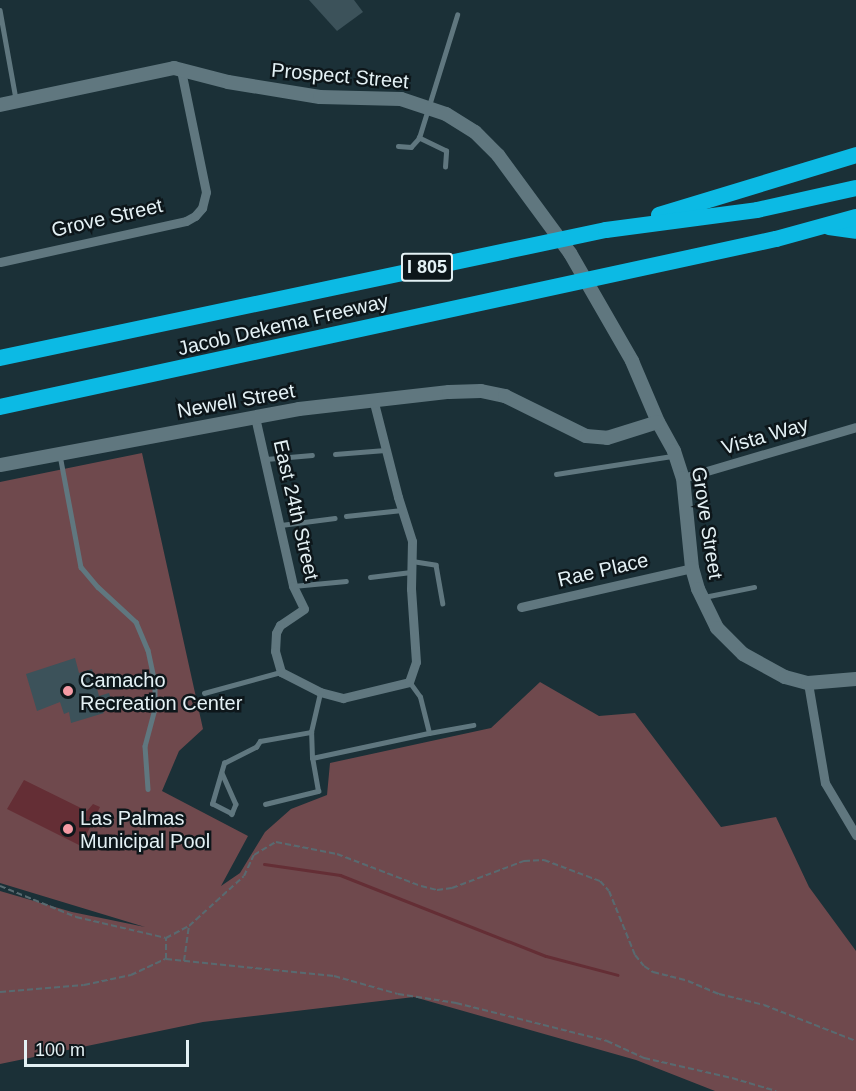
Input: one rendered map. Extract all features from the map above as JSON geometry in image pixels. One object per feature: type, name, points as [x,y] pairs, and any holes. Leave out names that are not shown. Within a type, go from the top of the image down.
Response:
[{"type":"highway","points":[[606,230],[856,155]]},
{"type":"highway","name":"Jacob Dekema Freeway","points":[[0,358],[606,230],[758,210],[856,188]]},
{"type":"highway","name":"Jacob Dekema Freeway","points":[[0,407],[776,239],[856,217]]},
{"type":"highway","points":[[822,226],[856,231]]},
{"type":"street","name":"Prospect Street","points":[[0,105],[174,68],[276,91],[328,98],[401,99],[429,106],[475,132],[498,155],[570,253],[632,361],[657,422]]},
{"type":"street","name":"Grove Street","points":[[0,262],[186,220],[202,208],[206,192],[181,70]]},
{"type":"street","name":"Newell Street","points":[[0,465],[255,417],[373,399],[449,392],[480,392],[505,396],[526,404],[586,436],[608,438],[657,422]]},
{"type":"street","points":[[281,672],[320,692],[343,698],[409,682],[416,662],[411,572],[412,541],[385,450],[373,399]]},
{"type":"street","name":"East 24th Street","points":[[255,417],[293,586],[304,609],[280,625],[276,633],[275,651],[281,672]]},
{"type":"street","name":"Grove Street","points":[[657,422],[676,456],[683,478],[688,502],[692,568],[702,597],[717,628],[743,654],[785,677],[808,683],[856,679]]},
{"type":"street","name":"Vista Way","points":[[683,478],[856,427]]},
{"type":"street","name":"Rae Place","points":[[521,607],[692,568]]},
{"type":"street","points":[[808,683],[825,783],[856,835]]},
{"type":"lane","points":[[0,10],[17,101]]},
{"type":"lane","points":[[399,146],[411,147],[419,138],[457,15]]},
{"type":"lane","points":[[419,138],[446,151],[445,167]]},
{"type":"lane","points":[[335,454],[385,450]]},
{"type":"lane","points":[[60,452],[81,567],[98,587],[136,622],[148,650],[155,692],[155,709],[145,746],[148,789]]},
{"type":"lane","points":[[266,459],[312,455]]},
{"type":"lane","points":[[556,474],[676,456]]},
{"type":"lane","points":[[346,516],[402,510]]},
{"type":"lane","points":[[281,525],[335,518]]},
{"type":"lane","points":[[412,561],[436,565],[443,603]]},
{"type":"lane","points":[[370,577],[411,572]]},
{"type":"lane","points":[[293,586],[346,581]]},
{"type":"lane","points":[[702,597],[754,587]]},
{"type":"lane","points":[[204,693],[281,672]]},
{"type":"lane","points":[[409,682],[420,697],[429,733]]},
{"type":"lane","points":[[265,804],[318,791],[312,758],[311,732],[320,692]]},
{"type":"lane","points":[[312,758],[473,725]]},
{"type":"lane","points":[[222,773],[236,804],[232,814],[212,804],[224,763],[256,747],[260,741],[311,732]]},
{"type":"path","points":[[0,886],[76,917],[166,938],[189,926],[244,876],[254,855],[276,842],[337,854],[437,890],[452,888],[524,861],[544,860],[587,875],[605,886],[635,955],[644,966],[653,972],[688,981],[719,994],[764,1005],[856,1041]]},
{"type":"path","points":[[184,961],[189,926]]},
{"type":"path","points":[[166,938],[166,960]]},
{"type":"path","points":[[0,992],[84,985],[130,975],[166,960],[334,976],[398,994],[456,1003],[607,1041],[644,1058],[776,1091]]},
{"type":"shaded area","points":[[142,453],[203,729],[179,751],[162,791],[248,836],[221,886],[240,873],[265,832],[291,809],[327,795],[330,763],[491,728],[540,682],[599,716],[635,713],[721,827],[776,817],[809,887],[856,951],[856,1091],[715,1091],[636,1060],[414,997],[203,1022],[0,1064],[0,891],[72,912],[145,927],[0,883],[0,482]]},
{"type":"shaded area","name":"Las Palmas Municipal Pool","points":[[24,780],[87,811],[93,804],[100,807],[81,846],[7,809]]},
{"type":"building","points":[[309,0],[354,0],[363,12],[337,31]]},
{"type":"building","points":[[75,658],[79,673],[92,669],[99,696],[109,693],[113,705],[101,709],[104,713],[71,723],[69,712],[64,714],[60,702],[37,711],[26,674]]},
{"type":"waterway","points":[[264,864],[340,875],[546,956],[618,975]]},
{"type":"place","name":"Camacho Recreation Center","points":[[68,691]]},
{"type":"place","name":"Las Palmas Municipal Pool","points":[[68,829]]}]
